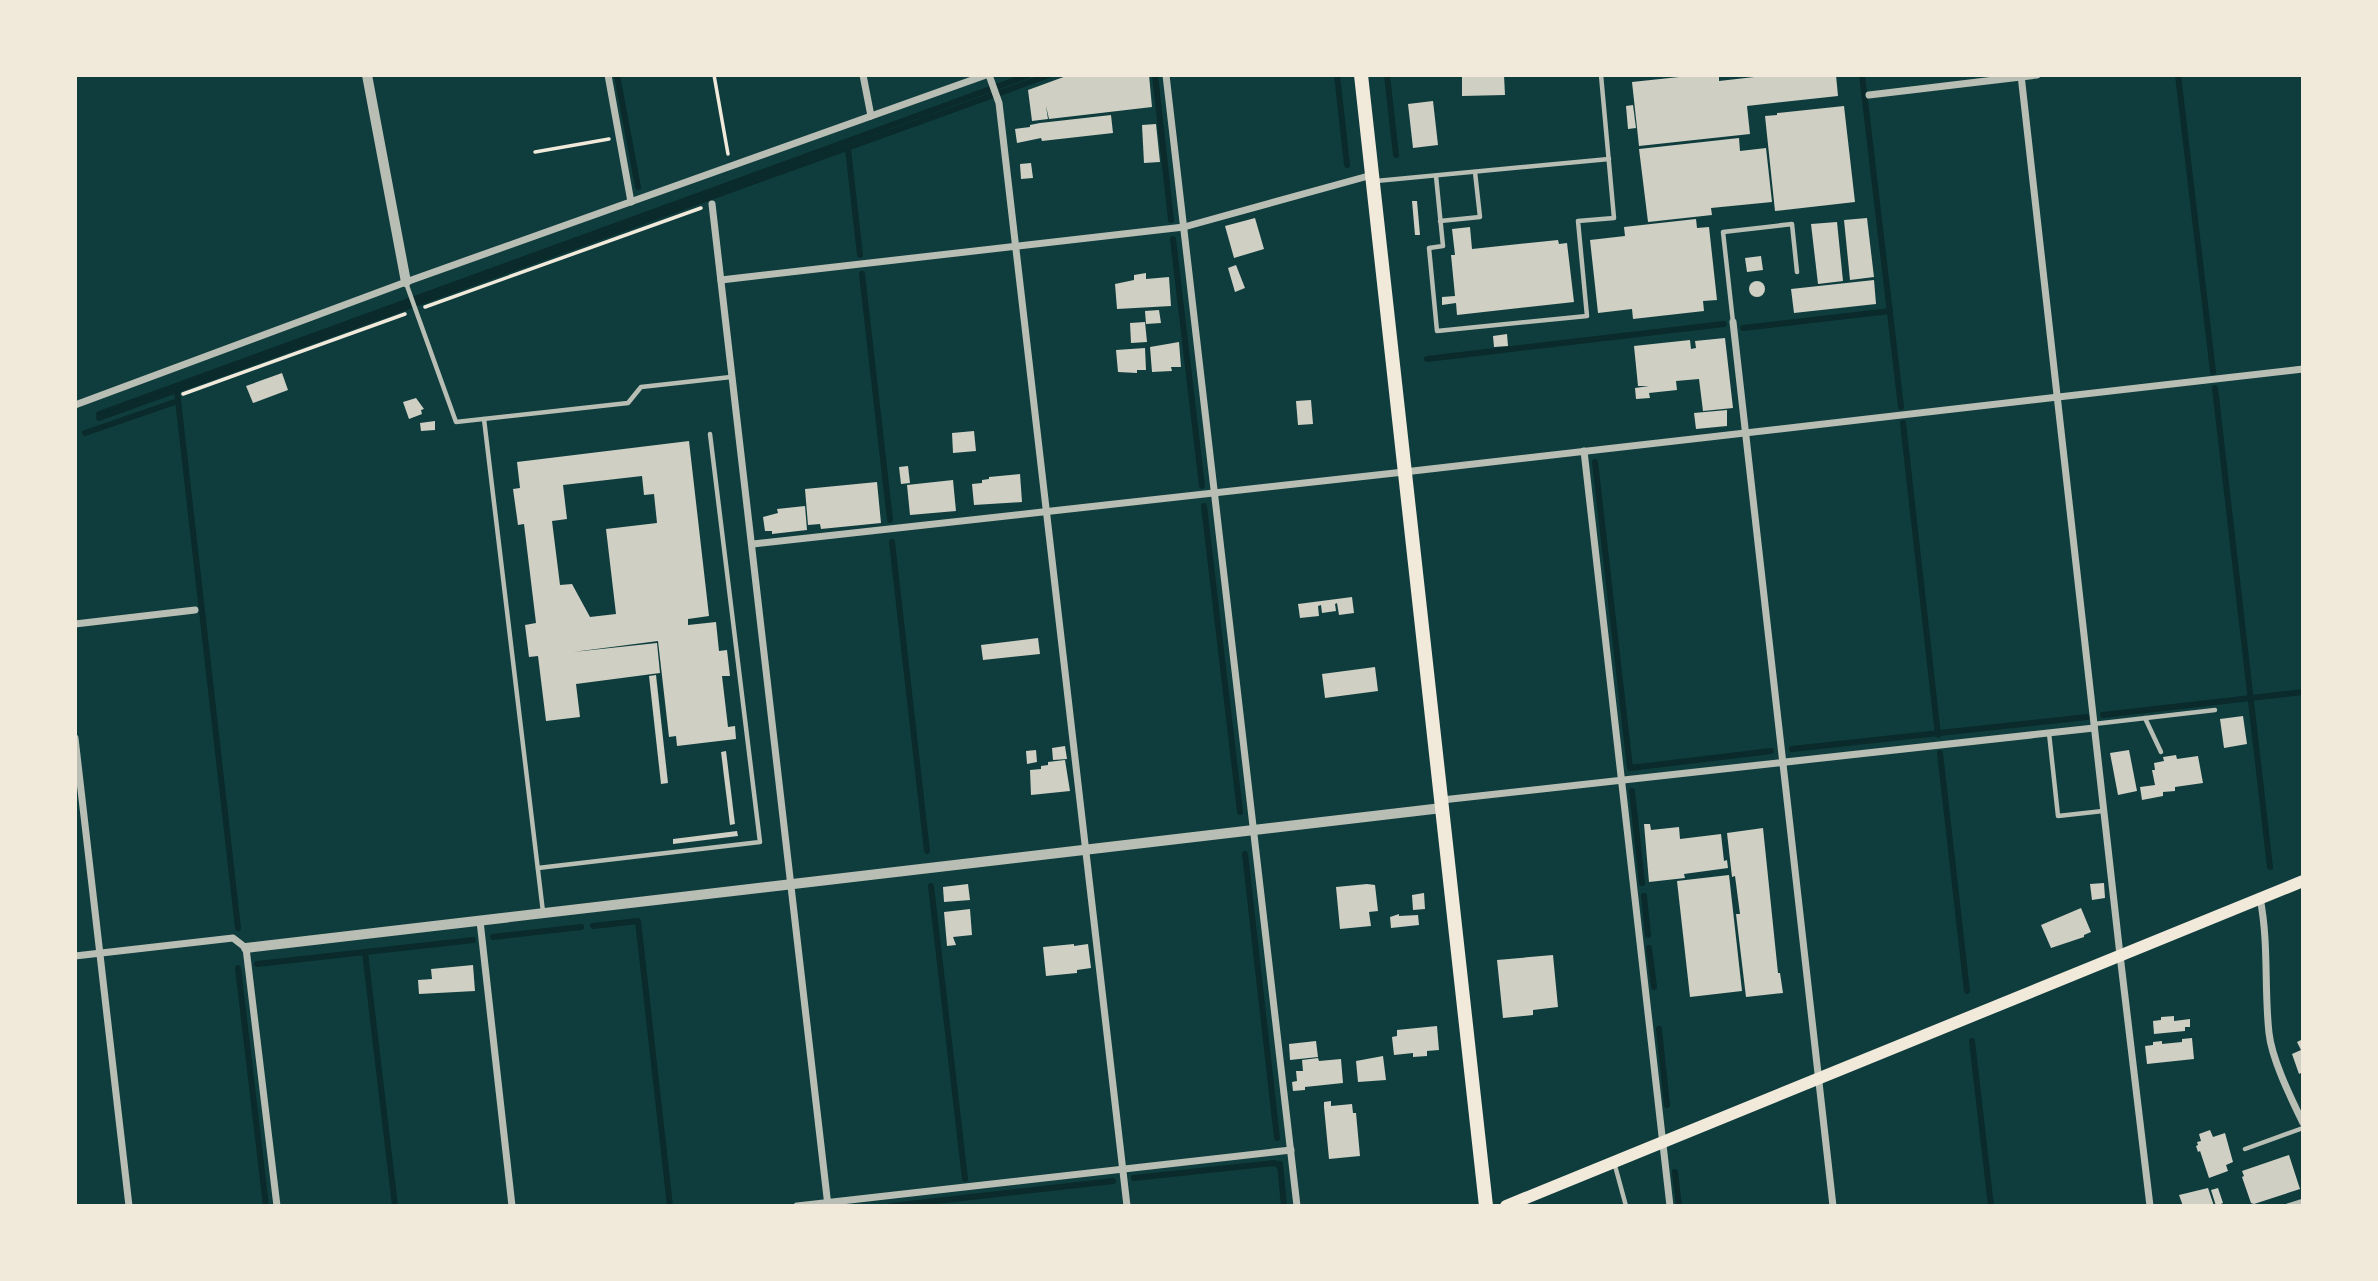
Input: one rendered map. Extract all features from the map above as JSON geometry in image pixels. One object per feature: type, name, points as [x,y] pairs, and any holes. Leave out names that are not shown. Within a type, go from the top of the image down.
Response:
[{"type":"highway","points":[[1361,75],[1486,1206]]},
{"type":"main road","points":[[1506,1206],[2303,881]]},
{"type":"street","points":[[367,75],[407,285]]},
{"type":"street","points":[[608,75],[631,202]]},
{"type":"street","points":[[863,75],[871,116]]},
{"type":"street","points":[[1166,75],[1297,1206]]},
{"type":"street","points":[[1869,95],[2037,75]]},
{"type":"street","points":[[2021,76],[2150,1206]]},
{"type":"street","points":[[75,405],[731,166],[871,116],[989,78],[998,99],[1016,246],[1127,1206]]},
{"type":"street","points":[[721,280],[1184,227],[1373,178]]},
{"type":"street","points":[[712,204],[828,1204]]},
{"type":"street","points":[[1733,322],[1833,1206]]},
{"type":"street","points":[[752,544],[2303,369]]},
{"type":"street","points":[[1584,452],[1670,1206]]},
{"type":"street","points":[[75,624],[195,610]]},
{"type":"street","points":[[75,956],[233,938],[246,948],[1253,831],[1622,780],[2094,726]]},
{"type":"street","points":[[75,738],[129,1206]]},
{"type":"street","points":[[2260,898],[2266,926],[2269,1035],[2284,1083],[2303,1126]]},
{"type":"street","points":[[480,920],[512,1206]]},
{"type":"street","points":[[246,948],[276,1206]]},
{"type":"street","points":[[797,1206],[1290,1150]]},
{"type":"lane","points":[[1436,176],[1443,246],[1429,248],[1437,331],[1587,316],[1578,221],[1615,218],[1601,75]]},
{"type":"lane","points":[[1373,178],[1436,176],[1609,159]]},
{"type":"lane","points":[[1440,221],[1480,217],[1475,172]]},
{"type":"lane","points":[[1733,322],[1723,232],[1792,225],[1797,272]]},
{"type":"lane","points":[[407,285],[456,422],[628,403],[640,387],[732,376]]},
{"type":"lane","points":[[484,419],[543,913]]},
{"type":"lane","points":[[538,868],[760,842],[710,435]]},
{"type":"lane","points":[[2094,726],[2215,710]]},
{"type":"lane","points":[[2145,718],[2161,752]]},
{"type":"lane","points":[[2049,733],[2058,816],[2103,811]]},
{"type":"lane","points":[[2245,1149],[2303,1126]]},
{"type":"lane","points":[[1614,1161],[1626,1206]]},
{"type":"lane","points":[[2287,1206],[2303,1201]]},
{"type":"path","points":[[714,75],[731,166]]},
{"type":"path","points":[[535,152],[620,137]]},
{"type":"path","points":[[183,394],[712,204]]},
{"type":"building","points":[[1069,75],[1149,75],[1152,107],[1049,119],[1046,106],[1048,119],[1032,121],[1028,90]]},
{"type":"building","points":[[1462,75],[1504,75],[1505,95],[1462,96]]},
{"type":"building","points":[[1719,75],[1719,81],[1772,75],[1836,75],[1838,96],[1747,106],[1750,134],[1639,146],[1632,82]]},
{"type":"building","points":[[1433,101],[1438,145],[1413,148],[1408,104]]},
{"type":"building","points":[[1633,105],[1636,128],[1628,129],[1626,106]]},
{"type":"building","points":[[1844,106],[1855,202],[1775,211],[1765,116]]},
{"type":"building","points":[[1111,115],[1113,133],[1042,141],[1041,138],[1017,143],[1015,129],[1040,123]]},
{"type":"building","points":[[1156,124],[1160,162],[1144,163],[1142,125]]},
{"type":"building","points":[[1739,138],[1740,151],[1766,148],[1772,202],[1711,208],[1712,215],[1648,222],[1639,149]]},
{"type":"building","points":[[1031,163],[1033,178],[1021,179],[1020,164]]},
{"type":"building","points":[[1412,201],[1417,201],[1420,235],[1415,235]]},
{"type":"building","points":[[1255,218],[1264,249],[1234,258],[1225,226]]},
{"type":"building","points":[[1867,218],[1874,277],[1850,280],[1844,220]]},
{"type":"building","points":[[1696,219],[1697,228],[1709,227],[1717,300],[1703,301],[1704,311],[1633,319],[1632,309],[1598,313],[1590,240],[1625,236],[1624,227]]},
{"type":"building","points":[[1837,222],[1843,281],[1818,284],[1811,224]]},
{"type":"building","points":[[1470,227],[1472,249],[1558,240],[1559,244],[1567,243],[1574,302],[1457,315],[1456,303],[1442,305],[1442,297],[1455,296],[1451,255],[1455,255],[1452,229]]},
{"type":"building","points":[[1761,256],[1763,270],[1747,272],[1745,258]]},
{"type":"building","points":[[1236,265],[1245,288],[1235,292],[1228,268]]},
{"type":"building","points":[[1146,273],[1146,279],[1169,277],[1171,306],[1117,309],[1115,284],[1134,280],[1134,275]]},
{"type":"building","points":[[1874,280],[1876,304],[1794,313],[1791,289]]},
{"type":"building","points":[[1754,281],[1760,281],[1765,289],[1763,295],[1754,297],[1749,292],[1749,286]]},
{"type":"building","points":[[1159,310],[1161,323],[1146,324],[1145,311]]},
{"type":"building","points":[[1145,322],[1147,342],[1131,343],[1130,323]]},
{"type":"building","points":[[1507,334],[1508,346],[1494,347],[1493,336]]},
{"type":"building","points":[[1725,338],[1733,408],[1703,411],[1699,379],[1676,381],[1677,390],[1649,393],[1650,398],[1636,399],[1635,388],[1649,386],[1638,386],[1634,346],[1690,340],[1691,349],[1696,348],[1695,341]]},
{"type":"building","points":[[1179,342],[1181,367],[1171,367],[1172,371],[1152,372],[1150,347]]},
{"type":"building","points":[[1145,348],[1146,370],[1137,370],[1137,373],[1118,372],[1116,350]]},
{"type":"building","points":[[282,373],[288,390],[253,403],[246,386]]},
{"type":"building","points":[[416,398],[424,409],[421,410],[422,414],[409,419],[403,402]]},
{"type":"building","points":[[1311,400],[1313,424],[1298,425],[1296,401]]},
{"type":"building","points":[[1727,410],[1727,426],[1696,429],[1694,413]]},
{"type":"building","points":[[435,421],[435,430],[421,431],[420,423]]},
{"type":"building","points":[[974,431],[976,451],[953,453],[952,433]]},
{"type":"building","points":[[689,441],[709,616],[688,619],[688,625],[716,622],[719,651],[727,650],[730,676],[722,676],[728,727],[735,726],[736,739],[677,746],[676,736],[669,737],[658,641],[573,652],[657,643],[660,673],[576,684],[580,717],[546,721],[538,656],[529,657],[525,625],[536,623],[524,524],[518,525],[513,489],[520,488],[517,462]],"holes":[[[642,476],[644,495],[654,494],[657,523],[606,529],[616,614],[590,617],[572,584],[560,585],[552,521],[567,519],[563,485]]]},
{"type":"building","points":[[908,466],[910,483],[901,484],[899,467]]},
{"type":"building","points":[[1020,474],[1022,502],[974,505],[972,484],[982,483],[982,480],[989,477]]},
{"type":"building","points":[[953,480],[956,511],[910,515],[907,485]]},
{"type":"building","points":[[877,482],[881,523],[821,529],[820,524],[808,525],[805,489]]},
{"type":"building","points":[[805,506],[807,530],[772,534],[772,531],[765,531],[763,517],[778,513],[777,509]]},
{"type":"building","points":[[1352,597],[1354,613],[1339,615],[1337,603],[1336,611],[1322,613],[1321,605],[1318,606],[1319,616],[1300,618],[1298,604]]},
{"type":"building","points":[[1038,638],[1040,654],[983,660],[981,645]]},
{"type":"building","points":[[1375,667],[1378,691],[1325,698],[1322,674]]},
{"type":"building","points":[[656,675],[668,783],[661,784],[649,676]]},
{"type":"building","points":[[2243,716],[2247,744],[2224,748],[2220,719]]},
{"type":"building","points":[[1065,746],[1067,759],[1053,760],[1052,748]]},
{"type":"building","points":[[1036,750],[1037,762],[1027,764],[1026,751]]},
{"type":"building","points":[[2129,750],[2137,791],[2118,795],[2110,753]]},
{"type":"building","points":[[726,751],[735,824],[730,825],[721,752]]},
{"type":"building","points":[[2176,755],[2177,759],[2198,756],[2203,783],[2175,787],[2175,791],[2163,792],[2163,796],[2142,800],[2140,787],[2155,785],[2152,770],[2155,770],[2154,763],[2164,761],[2163,757]]},
{"type":"building","points":[[1065,760],[1070,791],[1031,795],[1030,770],[1041,769],[1041,766],[1048,765],[1048,762]]},
{"type":"building","points":[[1644,824],[1650,824],[1651,830],[1679,827],[1680,839],[1721,834],[1724,861],[1727,860],[1728,868],[1684,874],[1685,878],[1649,882]]},
{"type":"building","points":[[1763,828],[1778,973],[1783,993],[1746,997],[1736,914],[1740,914],[1727,833]]},
{"type":"building","points":[[737,831],[738,836],[673,844],[673,839]]},
{"type":"building","points":[[1729,875],[1742,991],[1690,997],[1677,881]]},
{"type":"building","points":[[2104,883],[2105,898],[2092,900],[2090,884]]},
{"type":"building","points":[[968,884],[970,900],[944,902],[943,887]]},
{"type":"building","points":[[1375,885],[1378,911],[1369,912],[1371,926],[1340,929],[1336,887]]},
{"type":"building","points":[[1424,893],[1425,909],[1413,910],[1412,895]]},
{"type":"building","points":[[2081,908],[2091,932],[2051,948],[2041,925]]},
{"type":"building","points":[[970,909],[972,935],[953,937],[956,945],[947,946],[944,912]]},
{"type":"building","points":[[1399,914],[1418,915],[1419,925],[1391,928],[1390,917]]},
{"type":"building","points":[[1088,944],[1091,968],[1077,970],[1077,973],[1046,976],[1043,947]]},
{"type":"building","points":[[1553,955],[1558,1007],[1533,1010],[1533,1015],[1503,1018],[1497,960]]},
{"type":"building","points":[[473,965],[475,991],[419,994],[418,980],[432,979],[431,969]]},
{"type":"building","points":[[2174,1016],[2174,1021],[2190,1019],[2190,1027],[2185,1027],[2185,1031],[2154,1034],[2153,1021]]},
{"type":"building","points":[[1437,1026],[1439,1050],[1427,1051],[1427,1056],[1413,1057],[1413,1053],[1394,1055],[1392,1037],[1397,1036],[1397,1030]]},
{"type":"building","points":[[2192,1038],[2194,1059],[2147,1064],[2145,1046],[2153,1045],[2153,1042],[2182,1042],[2182,1039]]},
{"type":"building","points":[[2303,1039],[2303,1072],[2299,1074],[2292,1054],[2301,1050],[2297,1042]]},
{"type":"building","points":[[1316,1041],[1318,1057],[1290,1060],[1289,1044]]},
{"type":"building","points":[[1383,1056],[1386,1080],[1358,1082],[1356,1061]]},
{"type":"building","points":[[1318,1058],[1319,1061],[1341,1059],[1343,1083],[1293,1091],[1292,1082],[1297,1081],[1296,1071],[1303,1071],[1302,1060]]},
{"type":"building","points":[[1331,1101],[1331,1106],[1352,1104],[1353,1113],[1356,1113],[1360,1156],[1329,1159],[1324,1102]]},
{"type":"building","points":[[2210,1130],[2213,1137],[2225,1133],[2233,1162],[2226,1165],[2228,1171],[2209,1178],[2196,1146],[2197,1142],[2201,1141],[2199,1134]]},
{"type":"building","points":[[2289,1155],[2300,1189],[2251,1203],[2242,1171]]},
{"type":"building","points":[[2208,1188],[2214,1206],[2183,1206],[2179,1195]]},
{"type":"building","points":[[2218,1188],[2223,1203],[2216,1206],[2211,1190]]},
{"type":"waterway","points":[[617,75],[638,187]]},
{"type":"waterway","points":[[99,414],[1029,75]]},
{"type":"waterway","points":[[99,418],[1049,75]]},
{"type":"waterway","points":[[1155,75],[1171,220]]},
{"type":"waterway","points":[[1337,75],[1347,165]]},
{"type":"waterway","points":[[1387,75],[1396,155]]},
{"type":"waterway","points":[[1862,75],[1901,407]]},
{"type":"waterway","points":[[2178,75],[2213,372]]},
{"type":"waterway","points":[[848,149],[860,255]]},
{"type":"waterway","points":[[1173,239],[1202,486]]},
{"type":"waterway","points":[[862,274],[890,520]]},
{"type":"waterway","points":[[1743,328],[1890,311]]},
{"type":"waterway","points":[[1427,359],[1724,324]]},
{"type":"waterway","points":[[2215,388],[2270,867]]},
{"type":"waterway","points":[[177,391],[238,928]]},
{"type":"waterway","points":[[85,433],[178,401]]},
{"type":"waterway","points":[[1903,423],[1938,735]]},
{"type":"waterway","points":[[1595,462],[1630,768],[1771,751]]},
{"type":"waterway","points":[[1204,506],[1240,812]]},
{"type":"waterway","points":[[892,542],[927,851]]},
{"type":"waterway","points":[[2103,715],[2303,692]]},
{"type":"waterway","points":[[1792,749],[2087,717]]},
{"type":"waterway","points":[[1940,753],[1967,991]]},
{"type":"waterway","points":[[1632,791],[1642,883]]},
{"type":"waterway","points":[[1245,854],[1277,1138]]},
{"type":"waterway","points":[[931,886],[965,1179]]},
{"type":"waterway","points":[[1644,896],[1648,935]]},
{"type":"waterway","points":[[593,926],[638,921],[670,1206]]},
{"type":"waterway","points":[[493,937],[581,927]]},
{"type":"waterway","points":[[257,964],[473,940]]},
{"type":"waterway","points":[[1649,948],[1654,987]]},
{"type":"waterway","points":[[365,952],[395,1206]]},
{"type":"waterway","points":[[238,968],[266,1206]]},
{"type":"waterway","points":[[1659,1029],[1667,1105]]},
{"type":"waterway","points":[[1972,1041],[1991,1206]]},
{"type":"waterway","points":[[1134,1178],[1275,1163],[1280,1166]]},
{"type":"waterway","points":[[1280,1164],[1284,1206]]},
{"type":"waterway","points":[[1675,1172],[1679,1206]]},
{"type":"waterway","points":[[891,1206],[1113,1181]]}]
